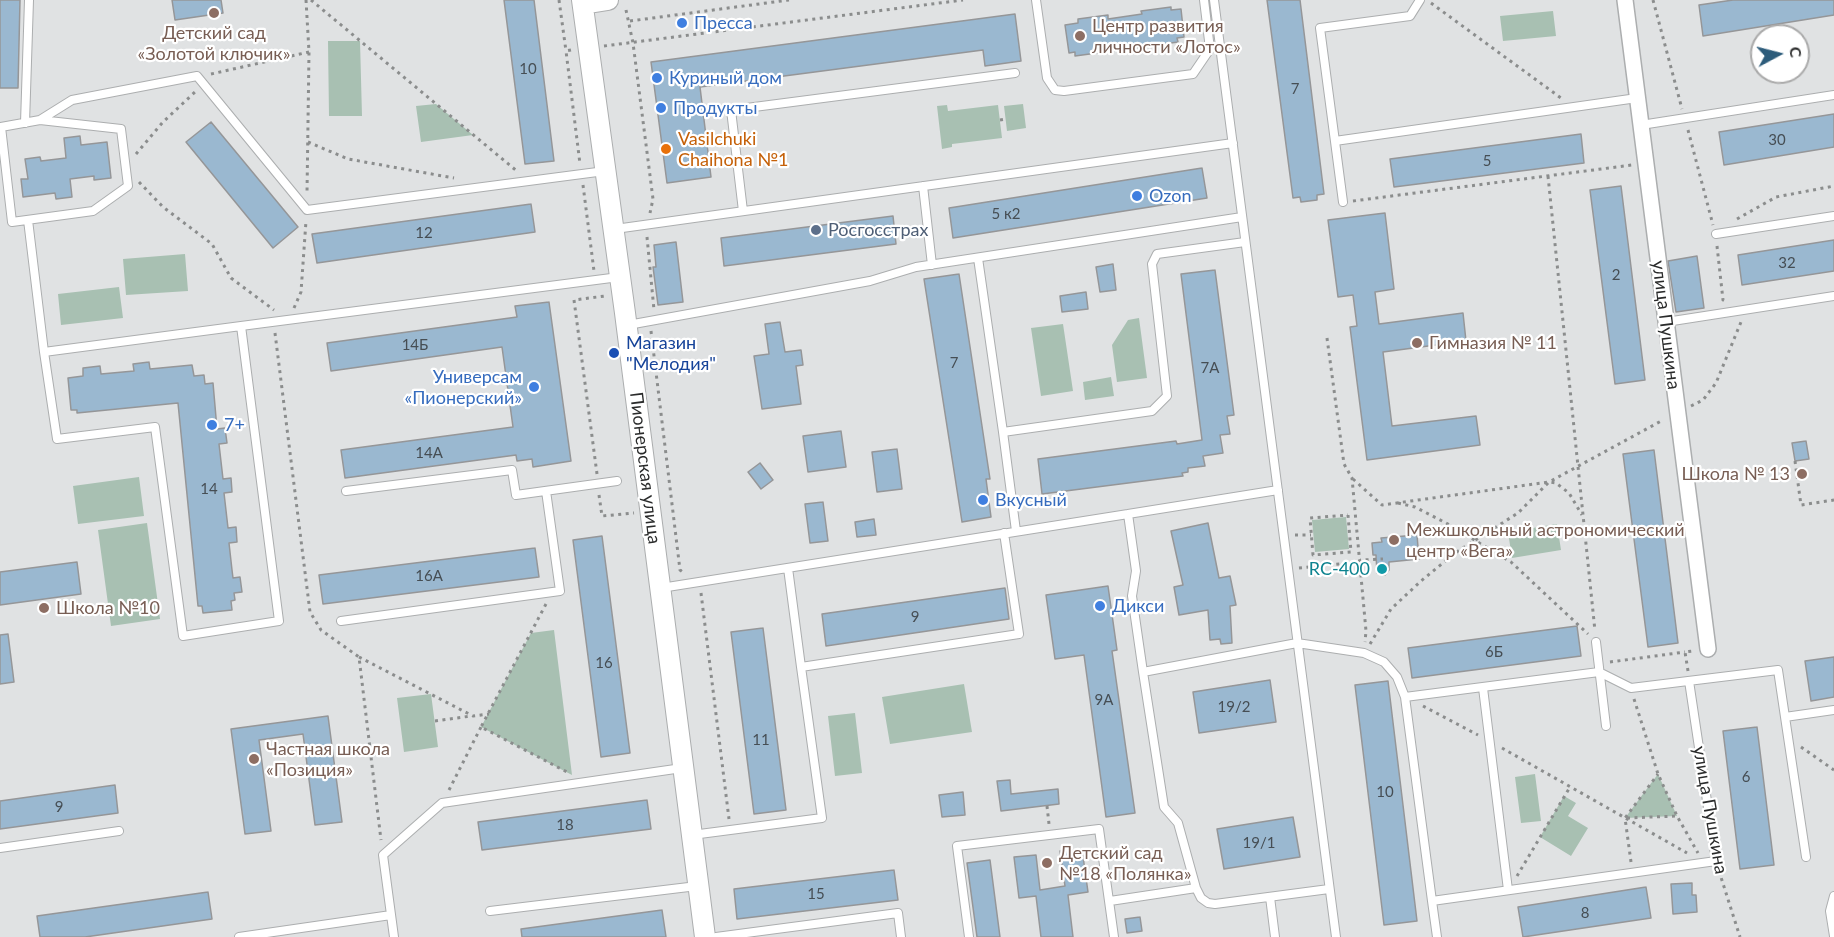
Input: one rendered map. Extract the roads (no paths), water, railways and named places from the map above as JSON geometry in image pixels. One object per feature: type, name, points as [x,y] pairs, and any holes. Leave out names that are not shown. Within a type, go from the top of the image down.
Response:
[{"type":"street","points":[[582,2],[608,0]]},
{"type":"street","name":"улица Пушкина","points":[[1625,0],[1708,650]]},
{"type":"street","name":"Пионерская улица","points":[[582,2],[627,326],[705,937]]},
{"type":"lane","points":[[25,123],[29,0]]},
{"type":"lane","points":[[1035,0],[1047,78],[1055,90],[1064,91],[1193,74],[1210,49],[1204,0]]},
{"type":"lane","points":[[1214,0],[1336,937]]},
{"type":"lane","points":[[1343,202],[1320,28],[1410,16],[1422,0]]},
{"type":"lane","points":[[1206,19],[1217,18]]},
{"type":"lane","points":[[743,211],[731,110],[1015,73]]},
{"type":"lane","points":[[40,120],[72,100],[197,76],[307,210],[606,171]]},
{"type":"lane","points":[[1641,125],[1834,95]]},
{"type":"lane","points":[[1335,141],[1637,98]]},
{"type":"lane","points":[[40,120],[121,129],[128,186],[93,211],[12,222],[1,127],[40,120]]},
{"type":"lane","points":[[613,229],[1233,143]]},
{"type":"lane","points":[[923,186],[932,265]]},
{"type":"lane","points":[[1716,234],[1834,216]]},
{"type":"lane","points":[[627,326],[870,281],[916,267],[1242,217]]},
{"type":"lane","points":[[28,220],[57,439],[155,426],[183,636],[279,621],[241,326]]},
{"type":"lane","points":[[1003,432],[1152,411],[1167,396],[1152,264],[1157,254],[1245,242]]},
{"type":"lane","points":[[978,258],[1016,531]]},
{"type":"lane","points":[[44,352],[620,277]]},
{"type":"lane","points":[[1666,322],[1834,296]]},
{"type":"lane","points":[[346,491],[512,470],[516,495],[617,482]]},
{"type":"lane","points":[[661,588],[1278,490]]},
{"type":"lane","points":[[341,621],[560,591],[546,491]]},
{"type":"lane","points":[[1128,514],[1136,571],[1132,596],[1164,807],[1179,823],[1196,888],[1201,898],[1208,903],[1329,889]]},
{"type":"lane","points":[[801,667],[1019,634],[1004,533]]},
{"type":"lane","points":[[692,835],[822,818],[788,568]]},
{"type":"lane","points":[[1596,642],[1606,726]]},
{"type":"lane","points":[[1143,672],[1298,644],[1364,653],[1384,662],[1397,677],[1405,697],[1437,937]]},
{"type":"lane","points":[[1405,697],[1599,672],[1630,688],[1689,678],[1778,670],[1806,857]]},
{"type":"lane","name":"улица Пушкина","points":[[1509,890],[1716,861],[1689,678]]},
{"type":"lane","points":[[1432,901],[1509,890],[1483,688]]},
{"type":"lane","points":[[1785,717],[1834,710]]},
{"type":"lane","points":[[394,937],[383,855],[442,802],[684,768]]},
{"type":"lane","points":[[969,937],[957,846],[1099,828],[1114,937]]},
{"type":"lane","points":[[0,848],[119,831]]},
{"type":"lane","points":[[490,912],[699,886]]},
{"type":"lane","points":[[1110,901],[1196,888]]},
{"type":"lane","points":[[1834,896],[1830,911],[1834,936]]},
{"type":"lane","points":[[1269,897],[1275,937]]},
{"type":"lane","points":[[716,937],[898,913],[901,937]]},
{"type":"lane","points":[[239,937],[391,915]]},
{"type":"place","name":"Детский сад «Золотой ключик»","points":[[214,13]]},
{"type":"place","name":"Пресса","points":[[682,23]]},
{"type":"place","name":"Центр развития личности «Лотос»","points":[[1080,36]]},
{"type":"place","name":"Куриный дом","points":[[657,78]]},
{"type":"place","name":"Продукты","points":[[661,108]]},
{"type":"place","name":"Vasilchuki Chaihona №1","points":[[666,149]]},
{"type":"place","name":"Ozon","points":[[1137,196]]},
{"type":"place","name":"Росгосстрах","points":[[816,230]]},
{"type":"place","name":"Гимназия № 11","points":[[1417,343]]},
{"type":"place","name":"Магазин \"Мелодия\"","points":[[614,353]]},
{"type":"place","name":"Универсам «Пионерский»","points":[[534,387]]},
{"type":"place","name":"7+","points":[[212,425]]},
{"type":"place","name":"Школа № 13","points":[[1802,474]]},
{"type":"place","name":"Вкусный","points":[[983,500]]},
{"type":"place","name":"Межшкольный астрономический центр «Вега»","points":[[1394,540]]},
{"type":"place","name":"RC-400","points":[[1382,569]]},
{"type":"place","name":"Дикси","points":[[1100,606]]},
{"type":"place","name":"Школа №10","points":[[44,608]]},
{"type":"place","name":"Частная школа «Позиция»","points":[[254,759]]},
{"type":"place","name":"Детский сад №18 «Полянка»","points":[[1047,863]]}]
